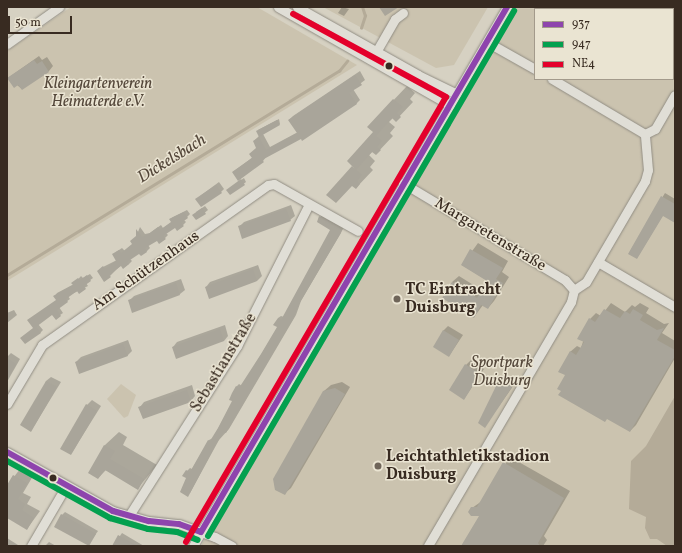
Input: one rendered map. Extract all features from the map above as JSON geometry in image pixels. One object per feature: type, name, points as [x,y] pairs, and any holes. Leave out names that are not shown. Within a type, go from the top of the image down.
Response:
[{"type":"street","points":[[7,44],[59,7]]},
{"type":"street","points":[[278,7],[450,105]]},
{"type":"street","points":[[297,7],[376,52],[457,94]]},
{"type":"street","points":[[193,546],[403,183],[457,94],[507,7]]},
{"type":"street","points":[[376,52],[395,18],[403,14]]},
{"type":"street","points":[[486,42],[534,68]]},
{"type":"street","points":[[554,80],[645,134]]},
{"type":"street","points":[[645,134],[655,129],[675,95]]},
{"type":"street","points":[[428,546],[571,302],[574,290],[586,282],[645,181],[648,170],[645,134]]},
{"type":"street","name":"Margaretenstraße","points":[[403,183],[565,280],[574,290]]},
{"type":"street","name":"Am Schützenhaus","points":[[7,404],[42,345],[268,185],[274,184],[358,231]]},
{"type":"street","name":"Sebastianstraße","points":[[128,517],[237,346],[309,204]]},
{"type":"street","points":[[598,262],[675,307]]},
{"type":"street","points":[[7,452],[94,502],[128,517],[179,524],[232,546]]},
{"type":"street","points":[[31,546],[66,486]]},
{"type":"green space","name":"Kleingartenverein Heimaterde e.V.","points":[[71,7],[257,7],[357,65],[7,281],[7,51]]},
{"type":"green space","points":[[323,7],[488,7],[454,65],[436,68]]},
{"type":"green space","name":"Sportpark Duisburg","points":[[516,7],[675,7],[675,546],[201,546]]},
{"type":"green space","points":[[121,384],[136,395],[128,416],[124,418],[107,399]]},
{"type":"shaded area","points":[[675,396],[675,546],[667,546],[657,539],[650,539],[645,528],[646,517],[629,509],[631,461],[646,446]]},
{"type":"building","points":[[379,7],[399,7],[385,16]]},
{"type":"building","points":[[34,60],[37,64],[42,61],[49,72],[22,90],[18,85],[14,88],[7,78]]},
{"type":"building","points":[[355,75],[362,85],[349,93],[357,104],[302,141],[301,139],[262,160],[264,162],[238,181],[232,172],[252,158],[249,154],[256,148],[253,141],[259,137],[266,150],[297,133],[288,120]]},
{"type":"building","points":[[393,99],[403,107],[397,113],[401,117],[396,122],[392,118],[376,136],[382,141],[377,147],[381,150],[376,155],[372,152],[356,170],[347,161],[373,132],[367,127]]},
{"type":"building","points":[[277,120],[280,125],[259,137],[256,131]]},
{"type":"building","points":[[352,166],[362,175],[357,181],[360,184],[356,189],[352,186],[336,203],[326,195]]},
{"type":"building","points":[[241,179],[245,185],[230,195],[226,190]]},
{"type":"building","points":[[216,185],[222,193],[201,207],[195,199]]},
{"type":"building","points":[[661,196],[675,204],[675,223],[663,216],[637,259],[628,254]]},
{"type":"building","points":[[202,208],[206,214],[196,220],[192,215]]},
{"type":"building","points":[[286,209],[291,221],[242,239],[238,226]]},
{"type":"building","points":[[184,212],[188,218],[181,223],[184,226],[177,231],[175,228],[163,236],[166,239],[159,244],[157,241],[145,248],[147,252],[141,256],[139,254],[127,262],[129,264],[123,269],[121,266],[109,275],[111,277],[104,282],[97,271],[103,266],[105,269],[116,261],[112,254],[119,250],[121,253],[132,244],[130,241],[136,236],[136,229],[142,237],[158,227],[160,230],[171,222],[169,219]]},
{"type":"building","points":[[319,216],[342,229],[341,233],[299,304],[293,319],[226,433],[224,432],[216,444],[188,497],[180,492],[186,478],[182,476],[186,470],[190,472],[208,440],[210,441],[218,428],[232,401],[229,400],[232,393],[236,386],[239,388],[261,354],[277,327],[273,325],[278,318],[281,320],[330,230],[317,222]]},
{"type":"building","points":[[470,249],[503,268],[496,279],[503,283],[488,309],[481,305],[474,318],[442,298],[452,282],[477,298],[487,281],[461,265]]},
{"type":"building","points":[[253,269],[257,281],[209,299],[205,287]]},
{"type":"building","points":[[87,275],[91,281],[84,286],[86,289],[79,294],[77,291],[66,299],[68,302],[57,310],[61,316],[56,320],[52,315],[36,327],[41,333],[25,344],[20,338],[33,328],[27,320],[56,300],[53,296],[73,285],[71,283],[78,278],[80,280]]},
{"type":"building","points":[[176,283],[180,295],[132,313],[128,300]]},
{"type":"building","points":[[604,309],[620,318],[625,311],[630,314],[633,309],[643,315],[640,320],[657,330],[664,328],[657,340],[675,350],[675,356],[630,432],[607,419],[605,422],[558,395],[561,391],[557,389],[565,375],[558,372],[570,351],[576,355],[584,342],[577,339],[589,318],[595,322]]},
{"type":"building","points":[[220,329],[224,341],[176,359],[172,347]]},
{"type":"building","points":[[443,330],[459,340],[449,357],[433,347]]},
{"type":"building","points":[[123,344],[128,356],[79,374],[75,362]]},
{"type":"building","points":[[7,358],[16,364],[7,380]]},
{"type":"building","points":[[465,364],[480,374],[464,400],[449,390]]},
{"type":"building","points":[[499,380],[512,387],[485,428],[478,423]]},
{"type":"building","points":[[46,381],[57,387],[31,432],[20,425]]},
{"type":"building","points":[[335,388],[345,394],[285,495],[275,490],[273,479],[323,391]]},
{"type":"building","points":[[187,390],[191,402],[143,419],[138,407]]},
{"type":"building","points":[[86,404],[97,411],[71,455],[60,449]]},
{"type":"building","points":[[104,445],[115,451],[110,459],[144,479],[138,490],[105,470],[98,479],[88,473]]},
{"type":"building","points":[[503,462],[564,498],[538,543],[540,546],[461,546],[479,516],[471,516],[468,512],[471,507],[477,507]]},
{"type":"building","points":[[13,475],[27,483],[18,499],[25,504],[22,510],[34,518],[27,530],[7,518],[7,485]]},
{"type":"building","points":[[61,514],[96,534],[89,546],[54,527]]},
{"type":"building","points":[[118,535],[137,546],[112,546]]},
{"type":"waterway","name":"Dickelsbach","points":[[361,28],[365,16],[362,7]]},
{"type":"waterway","name":"Dickelsbach","points":[[7,275],[339,71],[347,61]]},
{"type":"transit line","name":"937","points":[[201,532],[507,7]]},
{"type":"transit line","name":"947","points":[[208,536],[514,11]]},
{"type":"transit line","name":"NE4","points":[[186,542],[446,97],[293,14]]},
{"type":"transit line","name":"937","points":[[7,452],[113,511],[149,521],[179,524],[201,532]]},
{"type":"transit line","name":"947","points":[[7,461],[110,518],[148,529],[177,532],[198,540]]},
{"type":"place","name":"TC Eintracht Duisburg","points":[[397,299]]},
{"type":"place","name":"Leichtathletikstadion Duisburg","points":[[378,466]]}]
